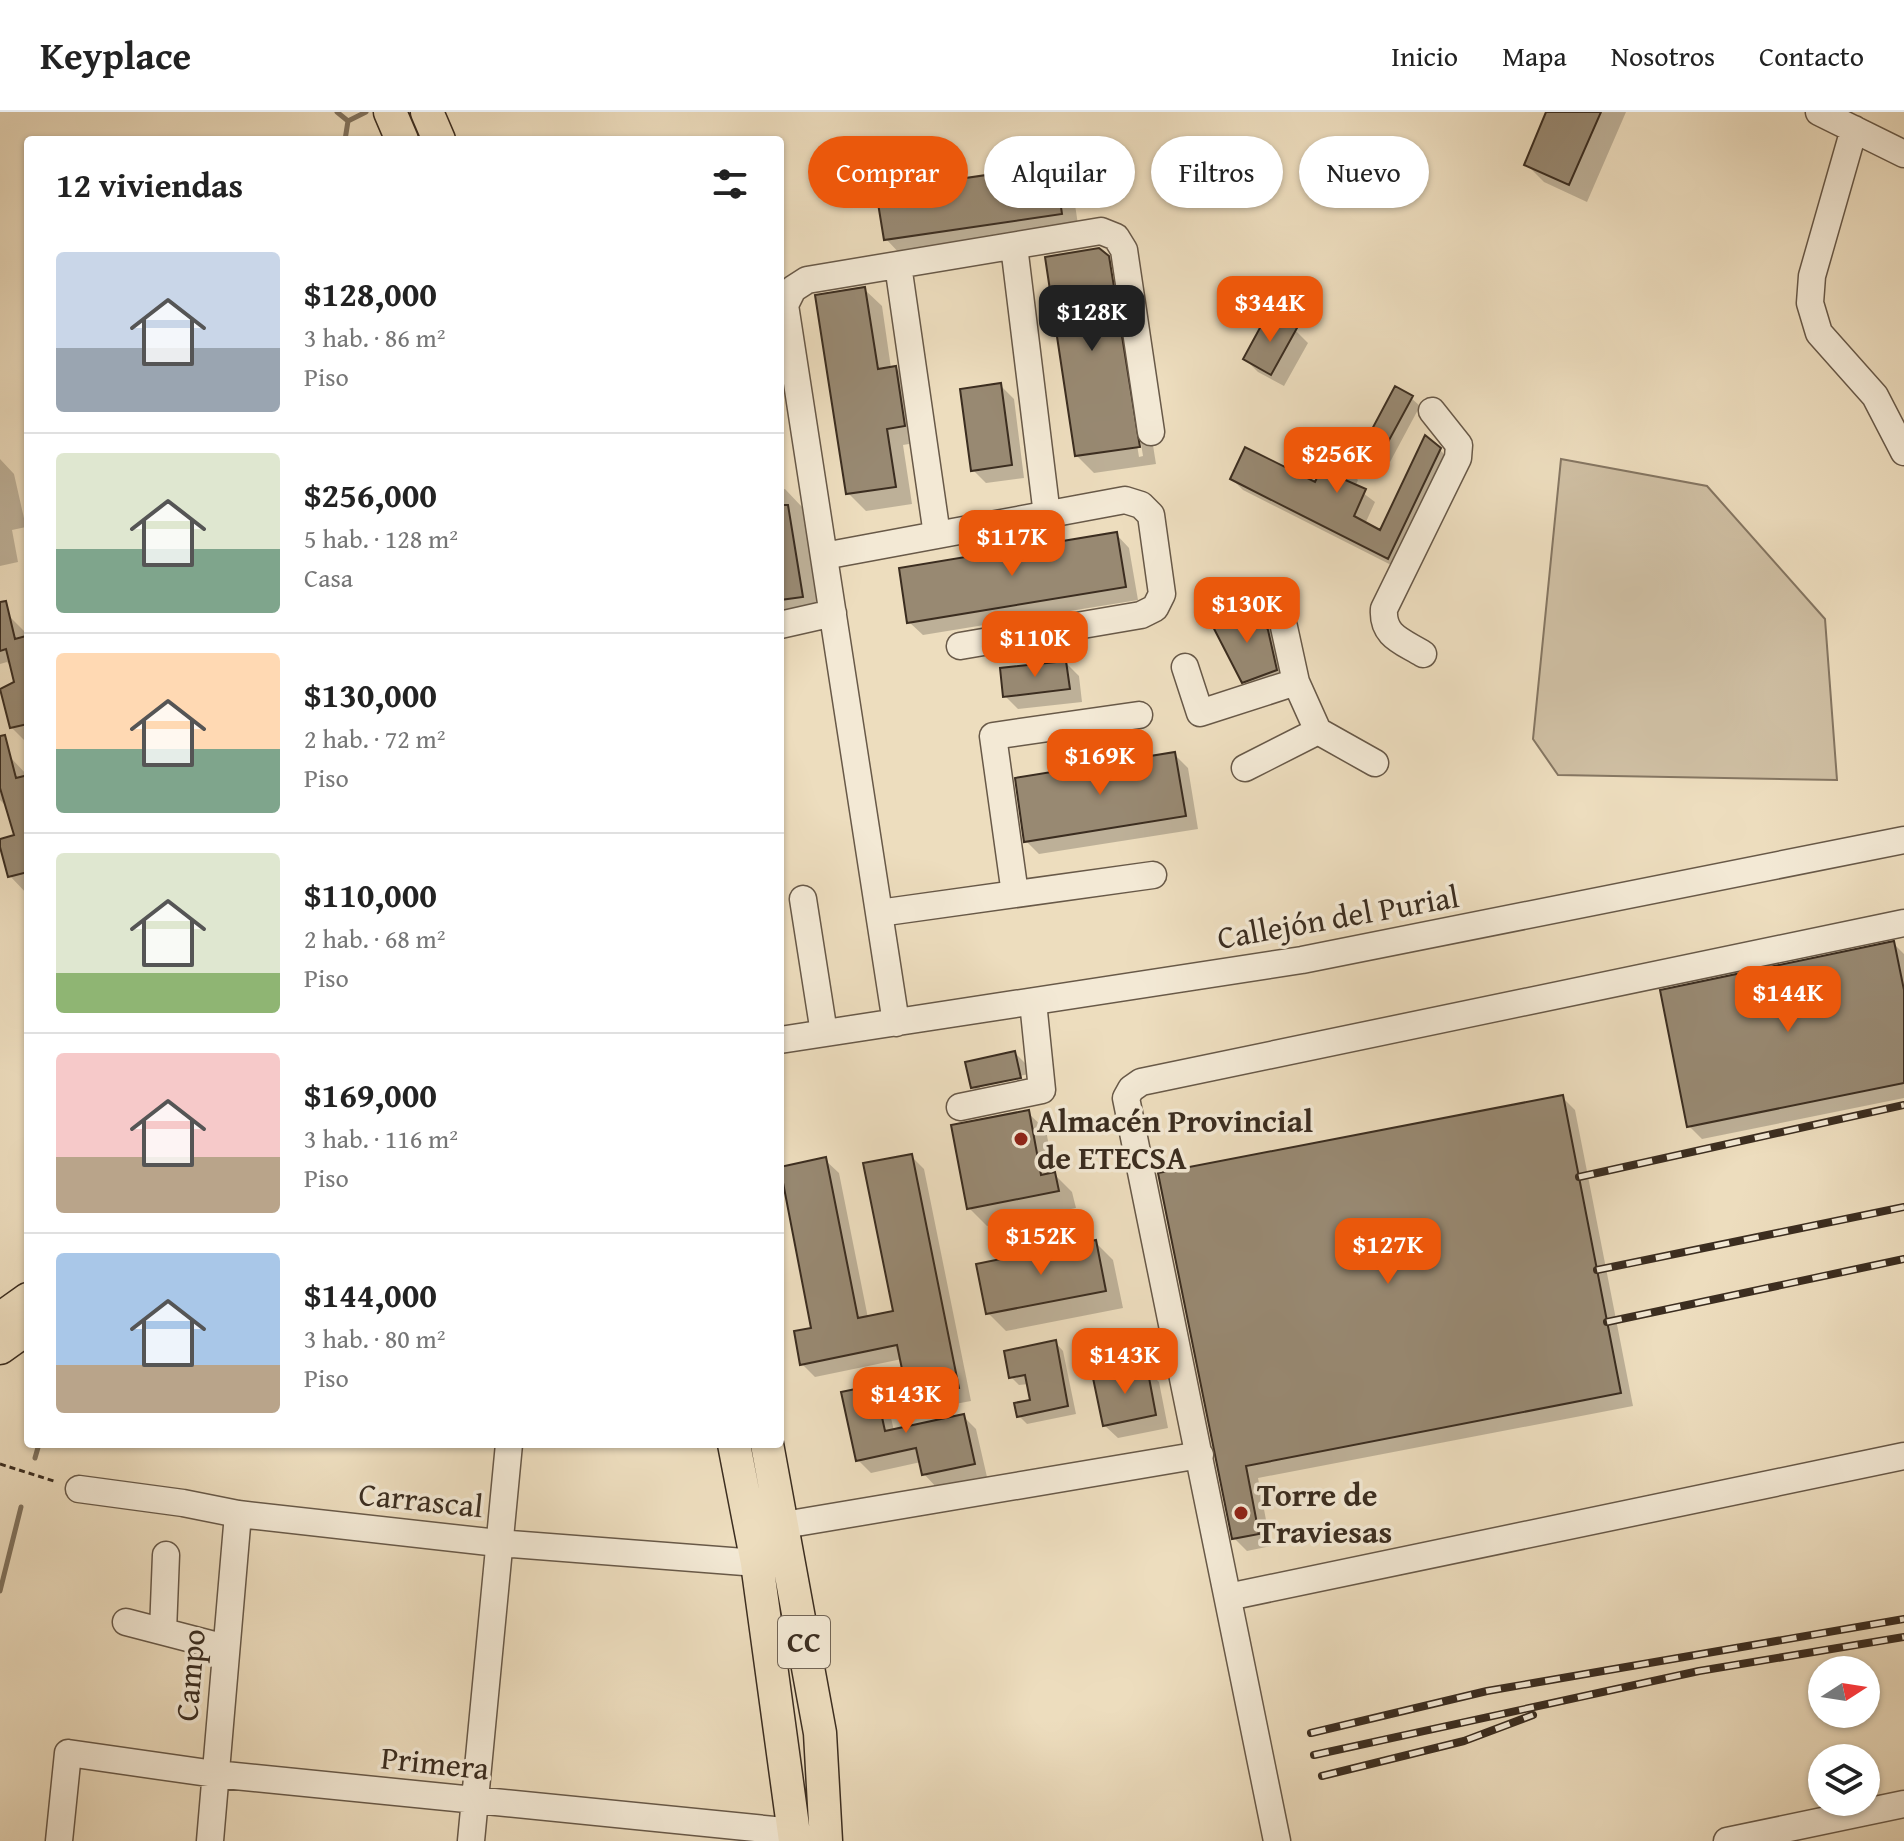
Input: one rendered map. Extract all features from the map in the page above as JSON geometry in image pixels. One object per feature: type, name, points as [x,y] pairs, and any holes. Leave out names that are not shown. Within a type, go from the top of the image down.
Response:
[{"type":"main road","points":[[427,112],[437,136]]},
{"type":"main road","points":[[0,1319],[24,1302]]},
{"type":"main road","points":[[0,1348],[24,1331]]},
{"type":"main road","name":"CC","points":[[735,1448],[805,1838]]},
{"type":"main road","name":"CC","points":[[768,1448],[820,1733],[805,1838]]},
{"type":"street","points":[[1819,112],[1904,154]]},
{"type":"street","points":[[1854,129],[1812,276],[1810,303],[1819,333],[1875,396],[1904,452]]},
{"type":"street","points":[[896,1023],[785,305],[793,289],[807,280],[1101,231],[1116,237],[1124,250],[1151,432]]},
{"type":"street","points":[[1014,246],[1047,515]]},
{"type":"street","points":[[898,265],[937,535]]},
{"type":"street","points":[[1875,396],[1904,405]]},
{"type":"street","points":[[1423,654],[1389,634],[1383,622],[1384,609],[1458,458],[1459,445],[1432,411]]},
{"type":"street","points":[[824,556],[1125,500],[1141,505],[1151,515],[1162,594],[1155,608],[1141,615],[960,646]]},
{"type":"street","points":[[784,624],[833,613]]},
{"type":"street","points":[[1284,627],[1296,682],[1318,731],[1375,763]]},
{"type":"street","points":[[1185,667],[1200,713],[1296,682]]},
{"type":"street","points":[[1015,894],[993,736],[1139,715]]},
{"type":"street","points":[[1245,768],[1318,731]]},
{"type":"street","name":"Callejón del Purial","points":[[796,1039],[1302,960],[1904,840]]},
{"type":"street","points":[[879,913],[1153,875]]},
{"type":"street","points":[[796,1039],[803,899]]},
{"type":"street","points":[[1277,1841],[1126,1098],[1131,1089],[1141,1082],[1904,923]]},
{"type":"street","points":[[960,1107],[1042,1090],[1033,1002]]},
{"type":"street","points":[[471,1841],[509,1448]]},
{"type":"street","points":[[784,1525],[1200,1455]]},
{"type":"street","points":[[1228,1597],[1904,1456]]},
{"type":"street","name":"Carrascal","points":[[79,1489],[238,1514],[498,1543],[757,1563]]},
{"type":"street","name":"Campo","points":[[210,1841],[238,1514]]},
{"type":"street","points":[[163,1631],[166,1555]]},
{"type":"street","points":[[126,1622],[226,1648]]},
{"type":"street","name":"Primera","points":[[59,1841],[68,1753],[215,1774],[805,1838]]},
{"type":"street","points":[[1727,1841],[1904,1804]]},
{"type":"path","points":[[0,1464],[79,1489]]},
{"type":"shaded area","points":[[1561,459],[1707,486],[1825,619],[1837,780],[1558,775],[1533,739]]},
{"type":"building","points":[[1546,112],[1601,112],[1569,185],[1524,165]]},
{"type":"building","points":[[984,175],[984,208],[1061,208],[1062,214],[884,240],[879,208],[968,208],[968,178]]},
{"type":"building","points":[[1099,248],[1109,256],[1140,447],[1075,456],[1045,257]]},
{"type":"building","points":[[865,287],[878,369],[896,366],[905,426],[887,429],[896,487],[846,494],[815,295]]},
{"type":"building","points":[[1268,313],[1297,328],[1271,375],[1243,359]]},
{"type":"building","points":[[1001,383],[1012,465],[971,471],[960,389]]},
{"type":"building","points":[[1395,386],[1413,396],[1381,455],[1363,446]]},
{"type":"building","points":[[1425,435],[1441,448],[1388,559],[1230,479],[1245,447],[1315,482],[1327,457],[1348,467],[1343,479],[1366,489],[1354,516],[1380,530]]},
{"type":"building","points":[[784,505],[788,505],[803,597],[784,599]]},
{"type":"building","points":[[1117,532],[1126,587],[907,623],[899,568]]},
{"type":"building","points":[[6,601],[15,639],[24,637],[24,725],[10,728],[0,689],[14,682],[6,649],[0,651],[0,602]]},
{"type":"building","points":[[1259,612],[1268,630],[1277,670],[1242,683],[1210,621]]},
{"type":"building","points":[[1066,661],[1070,689],[1003,697],[1000,668]]},
{"type":"building","points":[[5,735],[16,778],[24,776],[24,873],[8,877],[0,839],[14,835],[0,788],[0,736]]},
{"type":"building","points":[[1175,752],[1186,816],[1024,842],[1015,778]]},
{"type":"building","points":[[1894,941],[1904,990],[1904,1083],[1687,1127],[1660,990]]},
{"type":"building","points":[[1015,1051],[1021,1078],[971,1088],[965,1062]]},
{"type":"building","points":[[1563,1095],[1621,1393],[1246,1466],[1259,1534],[1232,1539],[1158,1173]]},
{"type":"building","points":[[1029,1110],[1041,1175],[1055,1172],[1059,1191],[967,1209],[951,1125]]},
{"type":"building","points":[[912,1154],[959,1388],[908,1398],[897,1345],[800,1365],[794,1331],[811,1328],[784,1188],[784,1166],[826,1157],[858,1318],[893,1311],[863,1163]]},
{"type":"building","points":[[1096,1240],[1106,1291],[986,1314],[976,1264]]},
{"type":"building","points":[[1056,1340],[1068,1406],[1017,1417],[1014,1403],[1030,1400],[1025,1375],[1009,1378],[1004,1351]]},
{"type":"building","points":[[1147,1367],[1156,1415],[1103,1426],[1093,1378]]},
{"type":"building","points":[[875,1385],[885,1431],[964,1414],[975,1464],[922,1475],[916,1448],[856,1461],[841,1392]]},
{"type":"waterway","points":[[337,112],[348,121]]},
{"type":"waterway","points":[[346,136],[348,121],[366,112]]},
{"type":"waterway","points":[[35,1458],[38,1448]]},
{"type":"waterway","points":[[0,1591],[21,1507]]},
{"type":"railway","points":[[1579,1177],[1904,1105]]},
{"type":"railway","points":[[1597,1270],[1904,1207]]},
{"type":"railway","points":[[1607,1322],[1904,1259]]},
{"type":"railway","points":[[1311,1733],[1487,1691],[1904,1619]]},
{"type":"railway","points":[[1314,1755],[1699,1671],[1904,1637]]},
{"type":"railway","points":[[1322,1776],[1464,1741],[1533,1715]]},
{"type":"place","name":"Almacén Provincial de ETECSA","points":[[1021,1139]]},
{"type":"place","name":"Torre de Traviesas","points":[[1241,1513]]}]
